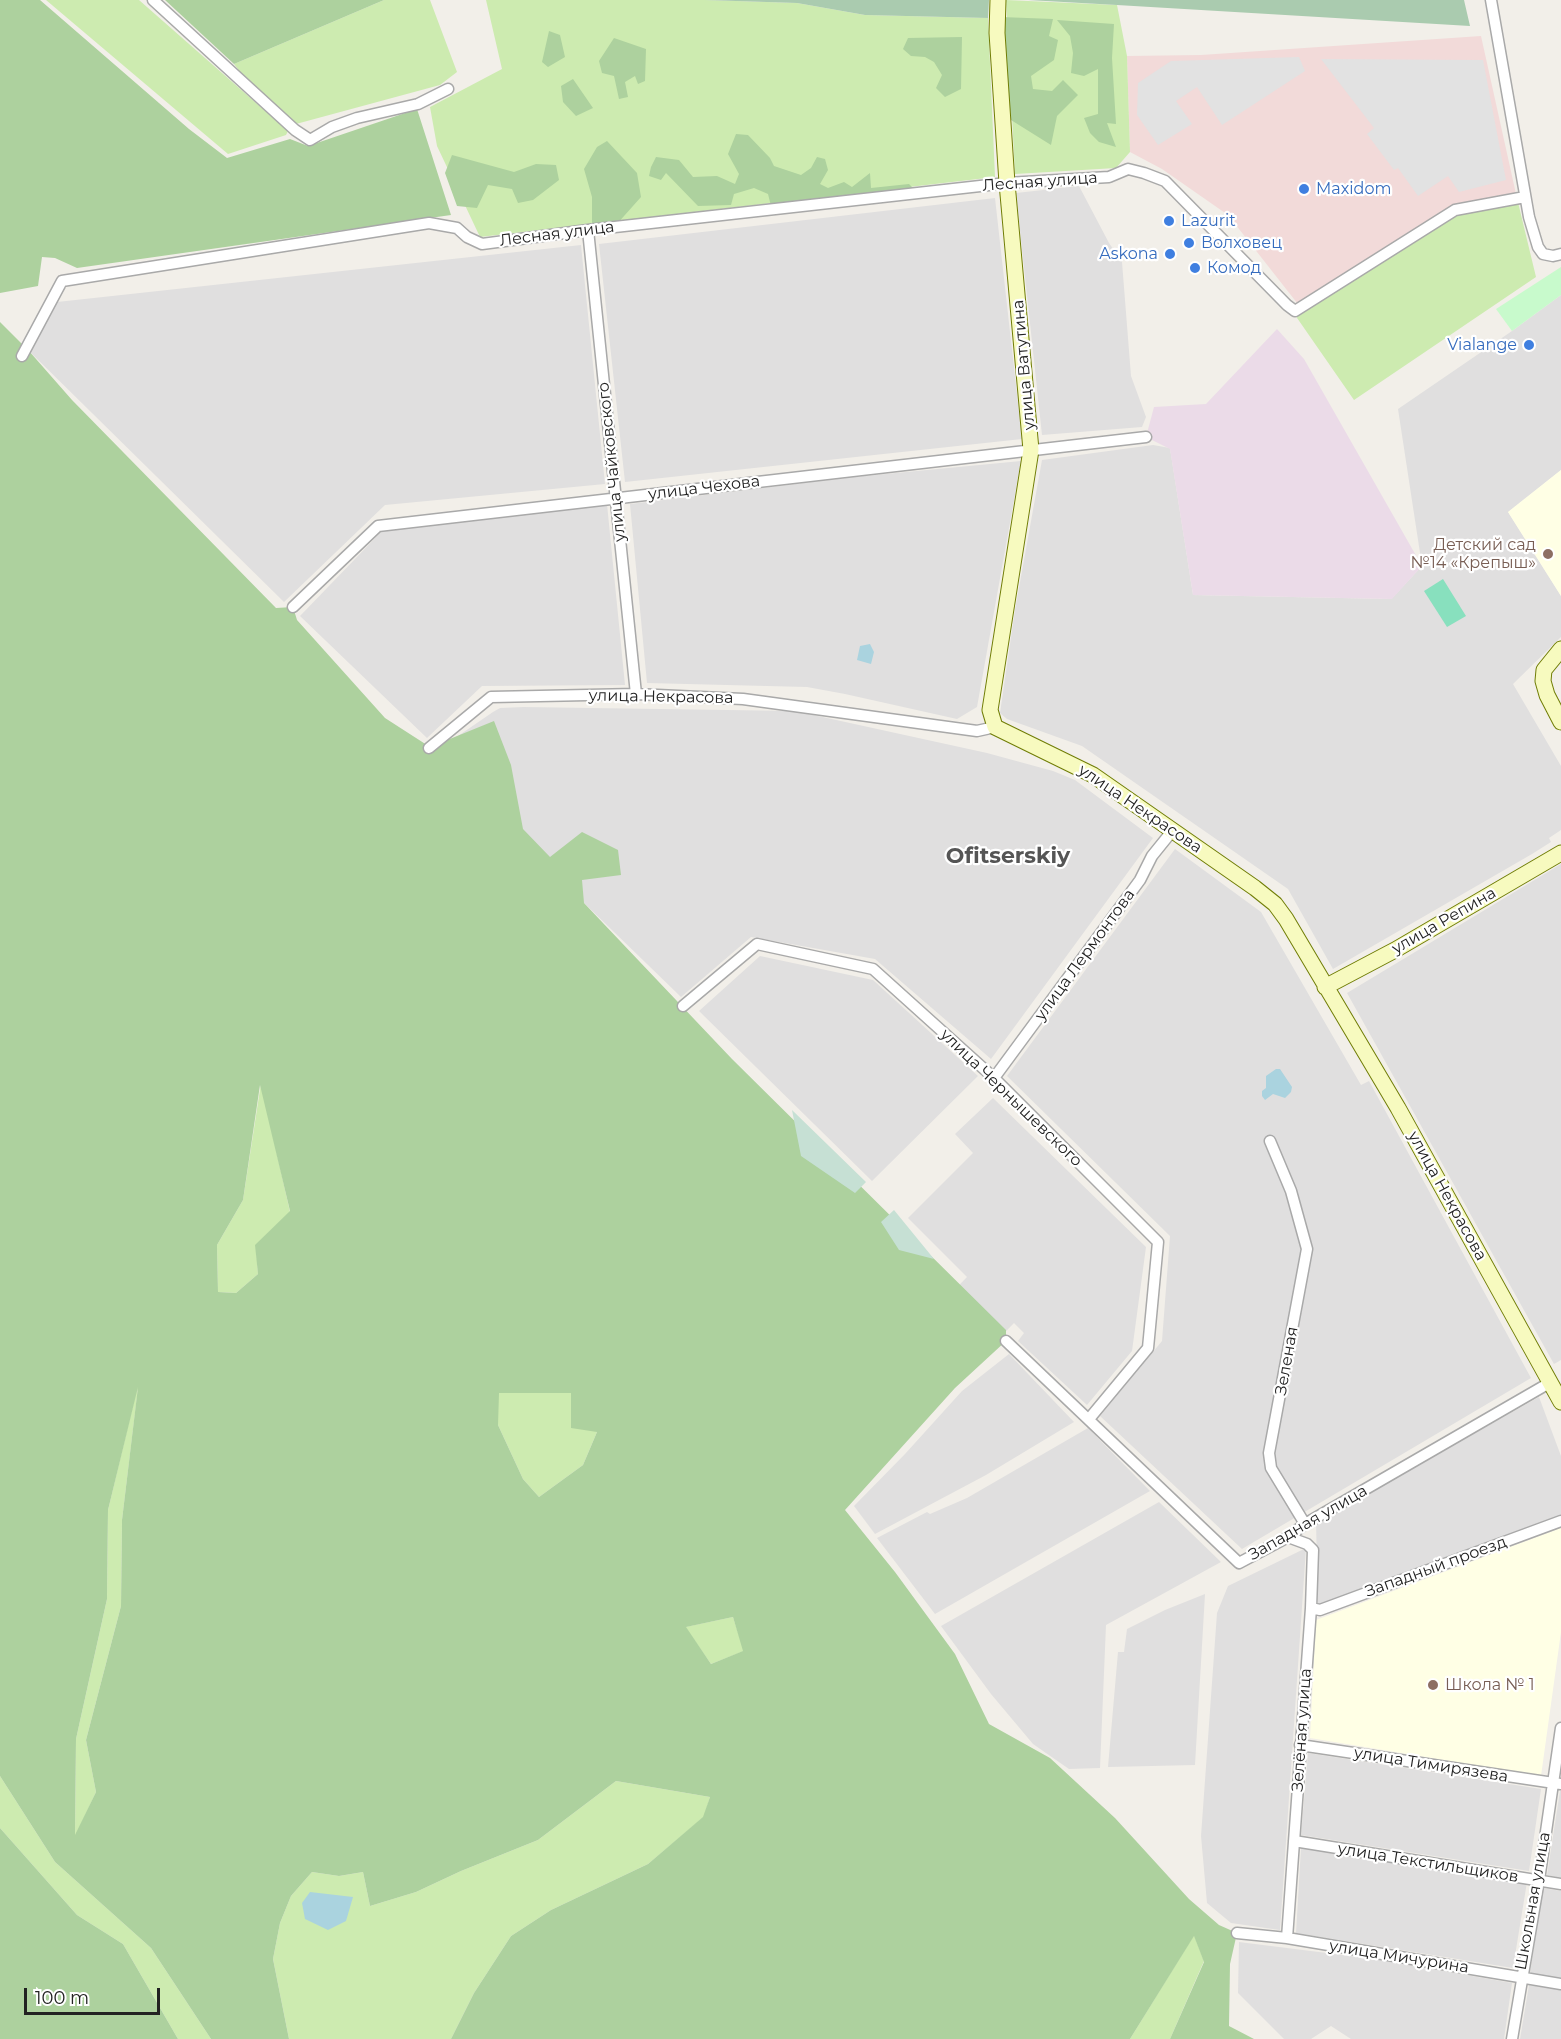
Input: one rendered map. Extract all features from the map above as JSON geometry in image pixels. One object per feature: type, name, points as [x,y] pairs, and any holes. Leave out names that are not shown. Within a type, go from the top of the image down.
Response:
[{"type":"street","points":[[153,0],[295,130],[310,140],[332,127],[357,118],[418,104],[448,89]]},
{"type":"street","name":"улица Ватутина","points":[[995,727],[990,710],[1031,450],[997,33],[998,0]]},
{"type":"street","points":[[1491,0],[1525,197],[1538,247],[1543,254],[1553,256],[1561,254]]},
{"type":"street","name":"Лесная улица","points":[[22,356],[62,281],[429,223],[457,228],[467,237],[482,244],[1008,183],[1109,177],[1128,169],[1165,181],[1287,305],[1295,310],[1455,210],[1525,197]]},
{"type":"street","name":"улица Чайковского","points":[[588,230],[636,694]]},
{"type":"street","name":"улица Чехова","points":[[293,607],[378,526],[1146,437]]},
{"type":"street","points":[[1561,649],[1544,670],[1543,681],[1547,695],[1561,722]]},
{"type":"street","name":"улица Некрасова","points":[[429,747],[491,697],[636,694],[743,699],[977,731],[995,727],[1070,763],[1173,830],[1275,904],[1398,1108],[1556,1379]]},
{"type":"street","name":"улица Лермонтова","points":[[994,1078],[1140,880],[1152,856],[1173,830]]},
{"type":"street","name":"улица Репина","points":[[1325,987],[1395,950],[1561,854]]},
{"type":"street","name":"улица Чернышевского","points":[[683,1006],[757,944],[873,969],[994,1078],[1158,1242],[1148,1348],[1089,1419]]},
{"type":"street","name":"Зеленая","points":[[1270,1141],[1291,1191],[1307,1249],[1269,1453],[1271,1468],[1305,1524]]},
{"type":"street","name":"Западная улица","points":[[1006,1341],[1239,1563],[1288,1537],[1305,1524],[1556,1379]]},
{"type":"street","points":[[1556,1379],[1561,1402]]},
{"type":"street","name":"Западный проезд","points":[[1311,1608],[1320,1610],[1561,1521]]},
{"type":"street","name":"Зелёная улица","points":[[1287,1938],[1311,1608],[1313,1550],[1307,1544],[1288,1537]]},
{"type":"street","name":"Школьная улица","points":[[1512,2039],[1521,1977],[1557,1784],[1561,1728]]},
{"type":"street","name":"улица Тимирязева","points":[[1300,1745],[1557,1784]]},
{"type":"street","name":"улица Текстильщиков","points":[[1294,1842],[1561,1884]]},
{"type":"street","name":"улица Мичурина","points":[[1237,1933],[1287,1938],[1561,1984]]},
{"type":"shaded area","points":[[705,0],[989,0],[988,18],[865,15],[797,3]]},
{"type":"shaded area","points":[[1028,0],[1464,0],[1470,26],[1117,5]]},
{"type":"shaded area","points":[[1481,36],[1516,194],[1301,308],[1228,215],[1162,169],[1130,152],[1127,56],[1201,55]]},
{"type":"shaded area","points":[[1299,57],[1305,71],[1222,125],[1197,87],[1176,101],[1192,124],[1158,145],[1137,115],[1138,83],[1171,61]]},
{"type":"shaded area","points":[[1321,59],[1483,60],[1506,180],[1459,192],[1448,176],[1418,196],[1398,168],[1394,170],[1367,134],[1374,128]]},
{"type":"shaded area","points":[[1079,186],[1109,243],[1122,262],[1131,376],[1146,417],[1142,427],[1042,435],[1016,193]]},
{"type":"shaded area","points":[[995,198],[1022,439],[625,482],[599,244]]},
{"type":"shaded area","points":[[581,245],[605,484],[385,505],[284,602],[29,351],[57,302]]},
{"type":"shaded area","points":[[1561,295],[1561,470],[1508,512],[1561,596],[1561,637],[1513,684],[1561,766],[1561,830],[1549,838],[1551,842],[1532,854],[1333,969],[1288,889],[1082,746],[1007,719],[1000,713],[1015,610],[1042,460],[1153,445],[1170,448],[1193,595],[1391,599],[1422,566],[1398,409]]},
{"type":"shaded area","points":[[1277,329],[1304,359],[1422,566],[1392,599],[1193,595],[1170,449],[1146,437],[1154,407],[1206,404]]},
{"type":"shaded area","points":[[1021,461],[977,707],[957,719],[807,687],[647,683],[630,504],[854,477]]},
{"type":"shaded area","name":"Детский сад №14 «Крепыш»","points":[[1561,470],[1561,596],[1508,512]]},
{"type":"shaded area","points":[[607,504],[625,685],[482,686],[427,738],[300,616],[382,531]]},
{"type":"shaded area","points":[[500,708],[795,711],[987,753],[1053,771],[1075,780],[1153,838],[991,1059],[875,959],[751,937],[681,997],[581,900],[436,751]]},
{"type":"shaded area","points":[[1175,849],[1261,912],[1361,1085],[1369,1081],[1531,1378],[1242,1549],[1100,1416],[1162,1341],[1170,1236],[1007,1076]]},
{"type":"shaded area","points":[[1561,864],[1561,1360],[1554,1364],[1347,993]]},
{"type":"shaded area","points":[[760,956],[873,980],[978,1076],[872,1181],[699,1011]]},
{"type":"shaded area","points":[[993,1098],[1146,1247],[1132,1351],[1087,1405],[1018,1341],[1024,1333],[1014,1323],[983,1355],[935,1310],[967,1277],[908,1218],[973,1153],[955,1134]]},
{"type":"shaded area","points":[[792,1110],[866,1182],[855,1193],[801,1156]]},
{"type":"shaded area","points":[[894,1210],[934,1259],[899,1250],[881,1222]]},
{"type":"shaded area","points":[[1009,1354],[1074,1422],[986,1475],[875,1534],[854,1506],[962,1391]]},
{"type":"shaded area","points":[[1539,1397],[1561,1456],[1561,1518],[1318,1605],[1316,1522]]},
{"type":"shaded area","points":[[1088,1428],[1150,1491],[935,1614],[877,1538],[927,1512],[930,1514],[967,1498]]},
{"type":"shaded area","points":[[1159,1502],[1221,1562],[1106,1625],[1100,1768],[1069,1769],[1033,1744],[991,1694],[941,1626]]},
{"type":"shaded area","name":"Школа № 1","points":[[1561,1528],[1561,1632],[1541,1776],[1310,1738],[1316,1620]]},
{"type":"shaded area","points":[[1306,1548],[1280,1930],[1231,1923],[1207,1903],[1201,1836],[1217,1613],[1228,1586]]},
{"type":"shaded area","points":[[1205,1594],[1195,1765],[1108,1767],[1118,1652],[1124,1652],[1127,1629]]},
{"type":"shaded area","points":[[1308,1753],[1541,1789],[1529,1871],[1301,1835]]},
{"type":"shaded area","points":[[1561,1791],[1561,1878],[1547,1875]]},
{"type":"shaded area","points":[[1301,1848],[1527,1882],[1513,1968],[1296,1933]]},
{"type":"shaded area","points":[[1543,1888],[1561,1891],[1561,1978],[1530,1973]]},
{"type":"shaded area","points":[[1239,1942],[1375,1959],[1512,1983],[1504,2039],[1351,2039],[1331,2026],[1311,2039],[1284,2039],[1238,1993]]},
{"type":"shaded area","points":[[1529,1985],[1561,1990],[1561,2039],[1520,2039]]},
{"type":"green space","points":[[0,0],[40,0],[189,129],[227,158],[290,139],[308,146],[417,109],[451,215],[77,268],[55,258],[42,257],[38,286],[0,293]]},
{"type":"green space","points":[[46,0],[139,0],[288,131],[286,135],[228,154]]},
{"type":"green space","points":[[165,0],[384,0],[234,64]]},
{"type":"green space","points":[[384,0],[430,0],[457,72],[440,85],[296,124],[247,81],[234,64]]},
{"type":"green space","points":[[486,0],[705,0],[797,3],[865,15],[988,18],[995,177],[480,237],[437,146],[430,107],[502,69]]},
{"type":"green space","points":[[1006,0],[1117,5],[1127,56],[1130,152],[1116,168],[1015,174]]},
{"type":"green space","points":[[1001,17],[1053,19],[1049,36],[1058,40],[1054,60],[1031,76],[1033,89],[1052,91],[1063,80],[1078,95],[1057,116],[1051,145],[1011,120]]},
{"type":"green space","points":[[1057,20],[1114,24],[1112,58],[1116,124],[1107,123],[1116,147],[1099,142],[1090,133],[1084,118],[1098,114],[1098,69],[1084,76],[1071,73],[1073,53],[1070,36]]},
{"type":"green space","points":[[549,31],[560,35],[565,57],[548,67],[542,62]]},
{"type":"green space","points":[[962,37],[961,89],[945,97],[936,88],[942,75],[934,62],[925,57],[911,56],[903,49],[908,38]]},
{"type":"green space","points":[[614,38],[646,49],[645,81],[638,84],[635,76],[625,82],[628,97],[619,99],[614,76],[602,73],[599,61]]},
{"type":"green space","points":[[573,79],[593,108],[576,116],[563,102],[561,86]]},
{"type":"green space","points":[[736,134],[748,135],[770,158],[774,166],[801,175],[811,168],[817,157],[825,159],[828,170],[820,184],[828,188],[844,182],[852,187],[870,173],[871,188],[909,184],[914,189],[771,206],[768,194],[754,188],[734,194],[731,205],[698,206],[666,173],[661,180],[649,176],[656,157],[679,160],[693,177],[717,176],[735,184],[739,174],[728,154]]},
{"type":"green space","points":[[607,141],[637,173],[641,197],[616,225],[592,227],[592,197],[584,169],[597,147]]},
{"type":"green space","points":[[452,155],[514,172],[536,164],[556,165],[559,180],[533,200],[518,203],[512,189],[488,185],[477,208],[457,206],[445,173]]},
{"type":"green space","points":[[1516,194],[1536,277],[1354,400],[1295,315],[1458,206]]},
{"type":"green space","points":[[1561,267],[1561,295],[1512,331],[1496,309]]},
{"type":"green space","points":[[0,322],[72,400],[276,608],[293,607],[297,620],[385,718],[430,747],[494,721],[511,765],[523,829],[550,857],[582,832],[618,850],[621,875],[582,880],[584,903],[732,1059],[1006,1330],[1006,1341],[955,1388],[845,1510],[895,1572],[955,1654],[989,1724],[1050,1758],[1115,1818],[1189,1899],[1219,1925],[1237,1933],[1230,1964],[1229,2026],[1254,2039],[1170,2039],[1204,1962],[1194,1936],[1130,2039],[451,2039],[474,1993],[511,1936],[551,1910],[648,1864],[703,1817],[710,1797],[616,1781],[538,1840],[416,1892],[370,1906],[363,1872],[339,1876],[312,1872],[291,1896],[280,1923],[273,1959],[289,2039],[211,2039],[151,1948],[55,1862],[0,1776]],"holes":[[[260,1085],[290,1211],[255,1245],[258,1274],[236,1293],[218,1292],[217,1245],[243,1200]],[[138,1387],[122,1520],[121,1606],[86,1740],[96,1792],[75,1835],[76,1739],[107,1599],[108,1510]],[[499,1393],[571,1393],[571,1428],[597,1432],[583,1465],[539,1497],[523,1479],[498,1425]],[[733,1617],[743,1651],[711,1664],[686,1627]]]},
{"type":"green space","points":[[1443,579],[1466,616],[1447,627],[1424,591]]},
{"type":"green space","points":[[261,1083],[290,1212],[256,1245],[258,1274],[236,1293],[218,1292],[217,1245],[243,1200]]},
{"type":"green space","points":[[139,1380],[122,1520],[121,1606],[86,1740],[96,1792],[75,1837],[76,1739],[107,1599],[108,1510]]},
{"type":"green space","points":[[498,1393],[571,1393],[597,1432],[583,1465],[539,1497],[523,1479],[498,1425]]},
{"type":"green space","points":[[733,1617],[744,1651],[711,1664],[685,1627]]},
{"type":"green space","points":[[0,1776],[55,1862],[151,1948],[211,2039],[178,2039],[123,1944],[77,1915],[0,1828]]},
{"type":"green space","points":[[616,1781],[710,1797],[704,1817],[648,1864],[551,1910],[511,1936],[474,1993],[451,2039],[289,2039],[273,1959],[280,1923],[291,1896],[312,1872],[339,1876],[363,1872],[370,1906],[416,1892],[538,1840]]},
{"type":"green space","points":[[0,1828],[77,1915],[123,1944],[178,2039],[0,2039]]},
{"type":"green space","points":[[1194,1935],[1204,1961],[1170,2039],[1130,2039]]},
{"type":"water","points":[[870,644],[874,652],[871,664],[857,660],[860,646]]},
{"type":"water","points":[[1280,1069],[1292,1087],[1291,1092],[1285,1098],[1273,1094],[1265,1100],[1262,1091],[1266,1088],[1266,1076]]},
{"type":"water","points":[[310,1892],[353,1897],[346,1921],[328,1930],[305,1919],[302,1903]]},
{"type":"place","name":"Maxidom","points":[[1304,189]]},
{"type":"place","name":"Lazurit","points":[[1169,221]]},
{"type":"place","name":"Волховец","points":[[1189,243]]},
{"type":"place","name":"Askona","points":[[1170,254]]},
{"type":"place","name":"Комод","points":[[1195,268]]},
{"type":"place","name":"Vialange","points":[[1529,345]]},
{"type":"place","name":"Детский сад №14 «Крепыш»","points":[[1548,554]]},
{"type":"place","name":"Школа № 1","points":[[1433,1685]]},
{"type":"district","name":"Ofitserskiy","points":[[1008,857]]}]
